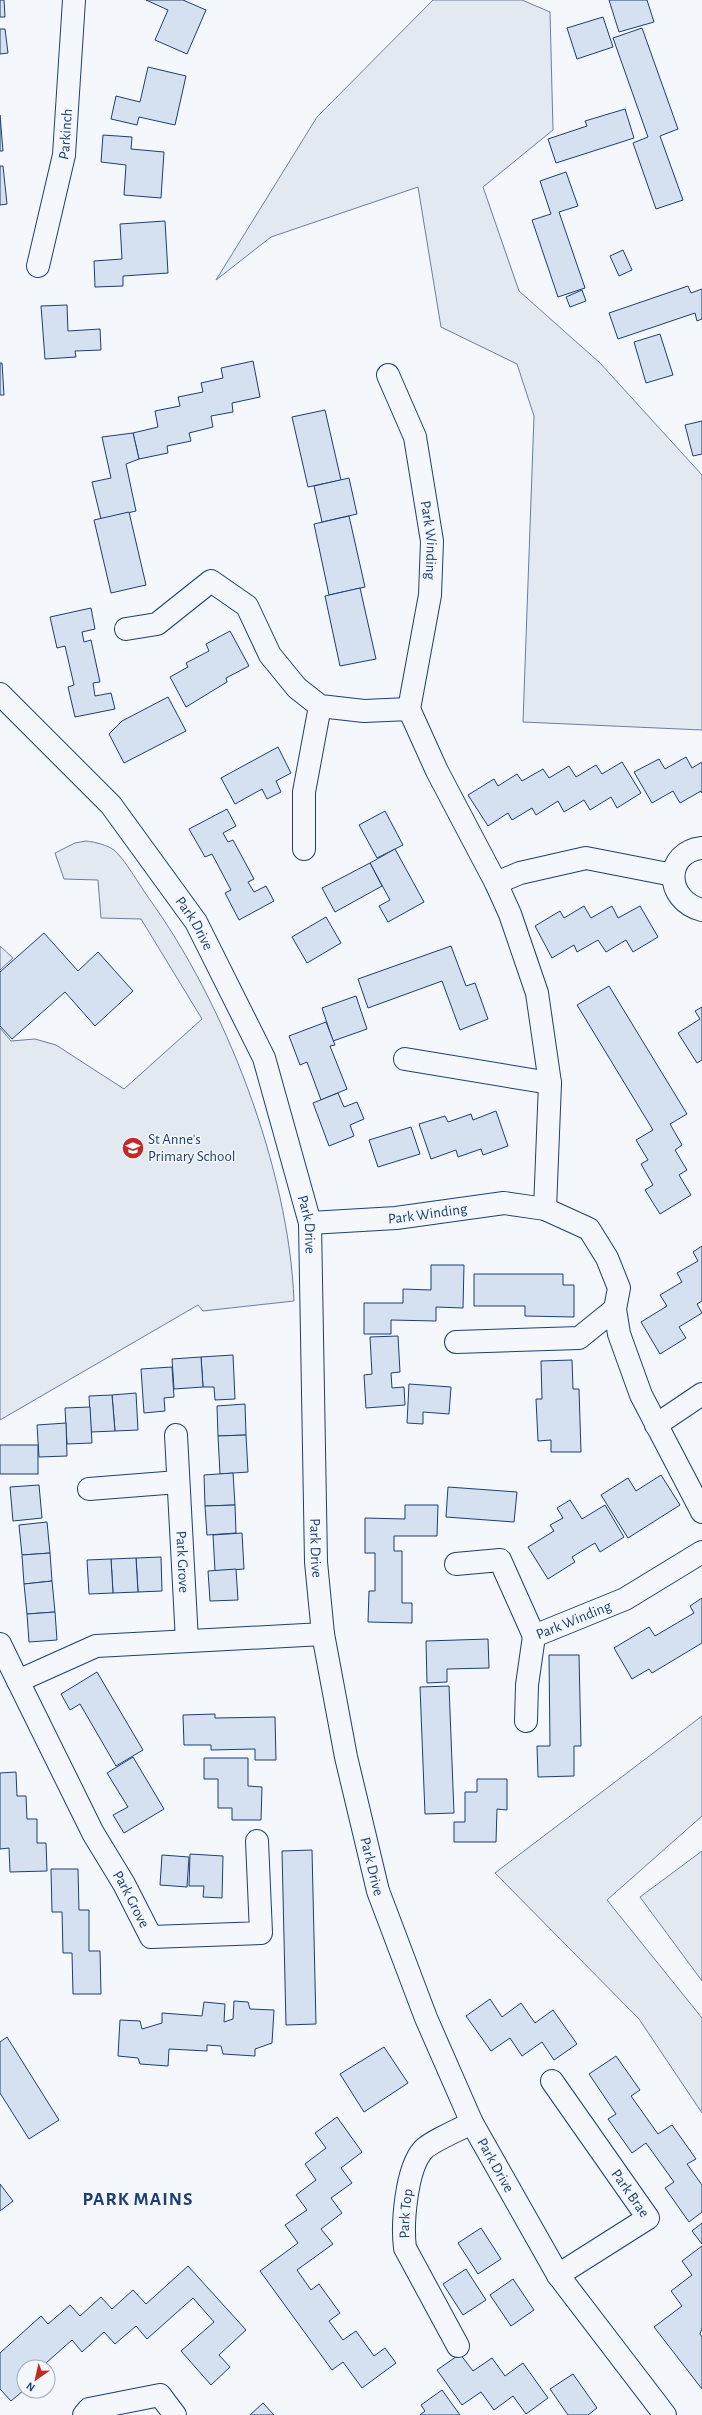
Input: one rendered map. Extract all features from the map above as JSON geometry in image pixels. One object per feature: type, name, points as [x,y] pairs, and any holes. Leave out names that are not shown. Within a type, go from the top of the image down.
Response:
[{"type":"street","name":"Parkinch","points":[[38,266],[64,155],[74,0]]},
{"type":"street","name":"Park Winding","points":[[388,375],[415,437],[432,541],[430,595],[409,709]]},
{"type":"street","points":[[126,629],[157,624],[211,581],[247,606],[270,655],[297,688],[320,706],[364,711],[409,709],[437,771],[496,883],[510,914],[537,993],[550,1083],[545,1209]]},
{"type":"street","name":"Park Drive","points":[[0,694],[111,805],[196,922],[264,1058],[310,1223],[316,1562],[323,1634],[346,1757],[378,1891],[426,2018],[472,2123],[558,2275],[661,2414]]},
{"type":"street","points":[[304,849],[304,792],[320,706]]},
{"type":"street","points":[[702,848],[688,852],[681,858],[673,875],[678,895],[684,902],[702,910]]},
{"type":"street","points":[[496,883],[520,873],[586,858],[673,875]]},
{"type":"street","points":[[405,1059],[550,1083]]},
{"type":"street","name":"Park Winding","points":[[310,1223],[396,1218],[504,1203],[545,1209],[589,1229],[607,1258],[619,1288],[614,1309],[624,1348],[641,1395],[702,1512]]},
{"type":"street","points":[[456,1342],[579,1338],[614,1309]]},
{"type":"street","points":[[656,1425],[702,1394]]},
{"type":"street","name":"Park Grove","points":[[176,1435],[187,1641]]},
{"type":"street","points":[[88,1488],[178,1482]]},
{"type":"street","name":"Park Winding","points":[[456,1564],[500,1560],[534,1636],[625,1599],[702,1552]]},
{"type":"street","points":[[18,1681],[96,1646],[323,1634]]},
{"type":"street","points":[[526,1721],[527,1685],[534,1636]]},
{"type":"street","name":"Park Grove","points":[[0,1644],[93,1833],[124,1884],[151,1937],[261,1933],[257,1841]]},
{"type":"street","name":"Park Brae","points":[[552,2081],[648,2218],[558,2275]]},
{"type":"street","name":"Park Top","points":[[458,2346],[405,2248],[403,2231],[413,2165],[424,2149],[472,2123]]},
{"type":"street","points":[[84,2415],[88,2409],[160,2394],[175,2415]]},
{"type":"shaded area","points":[[433,0],[522,0],[550,12],[553,130],[483,187],[519,291],[600,363],[702,475],[702,730],[523,722],[534,416],[517,364],[441,327],[418,187],[271,237],[216,280],[317,117]]},
{"type":"shaded area","name":"St Anne's Primary School","points":[[86,841],[111,848],[127,865],[176,939],[203,986],[227,1037],[248,1089],[266,1143],[280,1197],[289,1250],[294,1301],[203,1311],[198,1305],[0,1420],[0,1028],[11,1041],[35,1039],[56,1045],[124,1089],[202,1019],[141,919],[101,918],[98,880],[64,879],[55,853],[75,843]]},
{"type":"shaded area","points":[[0,946],[13,958],[0,970]]},
{"type":"shaded area","points":[[702,1716],[702,1816],[607,1900],[702,2018],[702,2113],[639,2019],[495,1873]]},
{"type":"shaded area","points":[[702,1851],[702,1981],[640,1897]]},
{"type":"building","points":[[0,0],[4,0],[5,17],[0,17]]},
{"type":"building","points":[[146,0],[183,0],[206,10],[187,54],[155,40],[168,10]]},
{"type":"building","points":[[609,0],[647,0],[654,22],[619,32]]},
{"type":"building","points":[[603,17],[613,47],[577,59],[567,28]]},
{"type":"building","points":[[642,28],[678,129],[660,136],[683,200],[656,209],[633,143],[648,137],[613,38]]},
{"type":"building","points":[[0,29],[5,29],[8,53],[0,54]]},
{"type":"building","points":[[148,67],[186,76],[175,125],[139,117],[137,125],[111,119],[116,96],[140,102]]},
{"type":"building","points":[[625,109],[634,138],[556,163],[548,139],[587,126],[585,121]]},
{"type":"building","points":[[0,115],[3,151],[0,151]]},
{"type":"building","points":[[103,135],[132,137],[131,149],[164,152],[161,198],[124,195],[126,165],[101,162]]},
{"type":"building","points":[[0,166],[3,166],[7,204],[0,205]]},
{"type":"building","points":[[566,172],[578,206],[559,212],[585,288],[558,297],[532,220],[551,214],[540,181]]},
{"type":"building","points":[[165,221],[168,273],[123,276],[123,286],[95,287],[94,261],[122,259],[120,224]]},
{"type":"building","points":[[623,250],[632,270],[619,276],[610,256]]},
{"type":"building","points":[[688,286],[691,293],[702,289],[702,319],[697,321],[695,313],[618,339],[609,313]]},
{"type":"building","points":[[582,290],[586,301],[570,307],[566,297]]},
{"type":"building","points":[[67,305],[68,331],[100,329],[101,350],[75,351],[76,357],[45,359],[41,306]]},
{"type":"building","points":[[660,334],[673,375],[646,383],[634,342]]},
{"type":"building","points":[[253,361],[260,397],[232,403],[233,412],[211,416],[213,427],[189,433],[191,441],[167,446],[168,453],[139,459],[133,433],[158,427],[155,411],[180,406],[178,397],[203,392],[201,383],[223,378],[221,368]]},
{"type":"building","points":[[0,363],[2,363],[4,395],[0,395]]},
{"type":"building","points":[[325,410],[341,480],[308,487],[292,417]]},
{"type":"building","points":[[702,421],[702,454],[693,456],[685,425]]},
{"type":"building","points":[[133,433],[139,459],[126,464],[136,511],[101,519],[92,482],[111,478],[102,437]]},
{"type":"building","points":[[349,478],[357,514],[322,522],[314,486]]},
{"type":"building","points":[[129,512],[146,585],[111,593],[94,520]]},
{"type":"building","points":[[349,516],[365,587],[329,595],[314,524]]},
{"type":"building","points":[[360,588],[376,659],[340,666],[325,596]]},
{"type":"building","points":[[91,608],[95,629],[82,632],[84,642],[91,640],[100,682],[93,683],[95,696],[111,693],[115,709],[75,717],[68,687],[74,685],[65,646],[57,648],[50,617]]},
{"type":"building","points":[[230,631],[249,666],[226,678],[227,682],[186,707],[170,677],[188,667],[186,663],[209,651],[206,644]]},
{"type":"building","points":[[168,697],[186,731],[124,763],[109,734],[122,721]]},
{"type":"building","points":[[278,747],[291,773],[276,781],[281,792],[267,799],[262,789],[235,804],[221,778]]},
{"type":"building","points":[[686,757],[692,768],[702,762],[702,793],[701,791],[680,803],[673,791],[652,803],[634,772],[659,759],[665,769]]},
{"type":"building","points":[[622,762],[641,793],[617,808],[611,797],[590,810],[584,800],[564,812],[558,801],[536,815],[532,808],[512,820],[508,813],[488,826],[468,795],[494,779],[498,786],[517,774],[522,781],[543,769],[549,778],[569,766],[576,777],[596,765],[602,774]]},
{"type":"building","points":[[227,809],[236,826],[223,833],[228,842],[233,840],[254,879],[248,882],[254,892],[266,886],[274,901],[239,920],[225,893],[231,890],[212,854],[205,857],[189,829]]},
{"type":"building","points":[[385,811],[403,845],[377,858],[359,825]]},
{"type":"building","points":[[395,849],[424,902],[388,922],[379,906],[390,900],[370,863]]},
{"type":"building","points":[[370,863],[382,886],[335,912],[322,888]]},
{"type":"building","points":[[584,906],[591,918],[612,906],[618,918],[640,906],[658,937],[633,952],[626,940],[606,952],[598,940],[577,952],[574,945],[552,958],[535,926],[560,911],[564,918]]},
{"type":"building","points":[[326,917],[341,943],[307,963],[292,937]]},
{"type":"building","points":[[44,933],[78,971],[98,952],[133,991],[95,1026],[65,992],[12,1039],[0,1026],[0,972]]},
{"type":"building","points":[[451,946],[466,986],[475,983],[488,1019],[460,1030],[442,981],[368,1008],[358,979]]},
{"type":"building","points":[[609,986],[687,1114],[670,1124],[682,1145],[675,1150],[687,1170],[679,1175],[691,1195],[660,1214],[645,1190],[653,1185],[641,1164],[648,1160],[636,1140],[653,1130],[577,1005]]},
{"type":"building","points":[[356,996],[367,1029],[333,1041],[322,1008]]},
{"type":"building","points":[[702,1007],[702,1060],[697,1063],[678,1033],[700,1019],[695,1011]]},
{"type":"building","points":[[326,1022],[335,1045],[330,1046],[347,1089],[321,1100],[307,1062],[300,1065],[289,1036]]},
{"type":"building","points":[[338,1093],[344,1107],[357,1102],[364,1119],[350,1125],[354,1136],[329,1146],[313,1103]]},
{"type":"building","points":[[496,1111],[508,1146],[483,1155],[481,1149],[458,1157],[456,1150],[431,1159],[419,1124],[445,1116],[448,1122],[471,1114],[473,1120]]},
{"type":"building","points":[[411,1127],[420,1154],[378,1167],[369,1140]]},
{"type":"building","points":[[702,1246],[702,1301],[697,1304],[702,1313],[679,1327],[686,1338],[660,1354],[641,1322],[667,1306],[660,1295],[682,1282],[677,1273],[698,1261],[693,1252]]},
{"type":"building","points":[[431,1265],[464,1265],[463,1308],[436,1307],[436,1321],[391,1320],[391,1334],[364,1334],[364,1303],[403,1303],[403,1289],[431,1290]]},
{"type":"building","points":[[474,1274],[563,1274],[563,1285],[574,1285],[574,1317],[525,1316],[525,1306],[474,1306]]},
{"type":"building","points":[[398,1336],[400,1372],[391,1373],[392,1388],[404,1387],[405,1405],[366,1408],[364,1375],[372,1374],[370,1337]]},
{"type":"building","points":[[233,1355],[235,1399],[215,1400],[214,1387],[203,1387],[201,1357]]},
{"type":"building","points":[[201,1357],[203,1387],[174,1389],[172,1359]]},
{"type":"building","points":[[572,1360],[573,1389],[579,1389],[581,1452],[551,1452],[551,1440],[538,1441],[536,1399],[542,1399],[541,1361]]},
{"type":"building","points":[[172,1367],[174,1397],[164,1398],[165,1411],[144,1413],[141,1369]]},
{"type":"building","points":[[409,1384],[451,1387],[449,1414],[423,1412],[423,1424],[407,1423]]},
{"type":"building","points":[[136,1393],[138,1430],[115,1431],[112,1395]]},
{"type":"building","points":[[112,1395],[115,1431],[91,1432],[89,1396]]},
{"type":"building","points":[[245,1404],[246,1435],[218,1436],[217,1406]]},
{"type":"building","points":[[90,1407],[92,1443],[67,1444],[65,1408]]},
{"type":"building","points":[[66,1423],[67,1456],[39,1457],[37,1425]]},
{"type":"building","points":[[246,1435],[248,1472],[220,1474],[218,1436]]},
{"type":"building","points":[[0,1445],[38,1445],[38,1474],[0,1474]]},
{"type":"building","points":[[233,1473],[235,1505],[205,1506],[204,1475]]},
{"type":"building","points":[[661,1475],[680,1505],[628,1538],[601,1495],[628,1478],[636,1491]]},
{"type":"building","points":[[39,1485],[42,1518],[13,1521],[10,1487]]},
{"type":"building","points":[[448,1487],[517,1492],[514,1522],[446,1517]]},
{"type":"building","points":[[570,1500],[582,1519],[605,1505],[624,1537],[600,1552],[595,1543],[572,1557],[575,1562],[548,1579],[528,1547],[554,1531],[550,1525],[563,1518],[557,1508]]},
{"type":"building","points":[[235,1505],[236,1533],[207,1535],[205,1506]]},
{"type":"building","points":[[405,1505],[438,1505],[437,1536],[394,1536],[394,1551],[402,1551],[402,1603],[412,1603],[412,1623],[368,1622],[369,1591],[375,1591],[375,1553],[365,1553],[365,1518],[405,1519]]},
{"type":"building","points":[[47,1522],[50,1553],[22,1555],[19,1525]]},
{"type":"building","points":[[242,1533],[244,1569],[215,1571],[213,1535]]},
{"type":"building","points":[[50,1553],[52,1581],[24,1584],[22,1555]]},
{"type":"building","points":[[161,1557],[162,1591],[138,1592],[136,1558]]},
{"type":"building","points":[[136,1558],[138,1592],[113,1593],[111,1559]]},
{"type":"building","points":[[111,1559],[113,1593],[89,1594],[87,1560]]},
{"type":"building","points":[[236,1569],[238,1600],[210,1601],[208,1571]]},
{"type":"building","points":[[52,1581],[55,1612],[27,1614],[24,1584]]},
{"type":"building","points":[[702,1598],[702,1643],[652,1673],[649,1669],[632,1679],[614,1648],[649,1627],[655,1636],[694,1613],[690,1606]]},
{"type":"building","points":[[55,1612],[57,1640],[29,1642],[27,1614]]},
{"type":"building","points":[[488,1639],[489,1668],[447,1669],[447,1682],[427,1683],[426,1641]]},
{"type":"building","points":[[549,1655],[579,1655],[581,1746],[574,1746],[574,1776],[538,1777],[537,1746],[550,1746]]},
{"type":"building","points":[[97,1672],[143,1750],[116,1766],[80,1704],[70,1710],[61,1694]]},
{"type":"building","points":[[449,1686],[454,1813],[425,1814],[420,1687]]},
{"type":"building","points":[[215,1714],[215,1718],[275,1717],[276,1760],[255,1760],[255,1749],[211,1750],[211,1745],[184,1745],[183,1715]]},
{"type":"building","points":[[133,1757],[164,1809],[124,1833],[113,1815],[128,1807],[107,1773]]},
{"type":"building","points":[[204,1758],[248,1758],[248,1786],[262,1787],[261,1820],[232,1820],[232,1808],[218,1808],[218,1779],[204,1779]]},
{"type":"building","points":[[16,1772],[17,1796],[26,1796],[27,1819],[37,1819],[37,1843],[46,1843],[47,1871],[10,1872],[9,1848],[0,1849],[0,1773]]},
{"type":"building","points":[[477,1779],[507,1779],[507,1810],[497,1809],[496,1842],[454,1842],[454,1822],[465,1822],[465,1792],[477,1792]]},
{"type":"building","points":[[312,1850],[316,2024],[286,2025],[282,1851]]},
{"type":"building","points":[[190,1854],[223,1856],[222,1898],[203,1897],[204,1886],[189,1886]]},
{"type":"building","points":[[162,1855],[189,1857],[187,1887],[160,1885]]},
{"type":"building","points":[[51,1869],[78,1869],[79,1910],[89,1910],[89,1951],[100,1951],[101,1994],[73,1994],[72,1953],[63,1953],[62,1912],[52,1912]]},
{"type":"building","points":[[490,1999],[502,2017],[521,2003],[535,2023],[553,2010],[577,2044],[554,2060],[542,2042],[522,2056],[510,2038],[491,2051],[466,2016]]},
{"type":"building","points":[[234,2001],[248,2002],[250,2009],[274,2010],[272,2043],[255,2049],[255,2056],[223,2054],[221,2046],[207,2045],[207,2051],[169,2049],[168,2066],[140,2064],[138,2058],[118,2056],[120,2020],[140,2021],[142,2029],[162,2023],[162,2013],[202,2016],[204,2002],[225,2004],[224,2022],[233,2019]]},
{"type":"building","points":[[7,2037],[59,2120],[29,2139],[0,2093],[0,2042]]},
{"type":"building","points":[[384,2047],[408,2083],[364,2112],[340,2074]]},
{"type":"building","points":[[616,2056],[640,2090],[631,2096],[658,2134],[672,2125],[696,2159],[687,2164],[702,2185],[702,2212],[689,2222],[665,2188],[674,2182],[646,2143],[632,2153],[608,2119],[616,2114],[589,2074]]},
{"type":"building","points":[[337,2117],[362,2152],[341,2168],[352,2183],[331,2198],[342,2213],[321,2229],[333,2244],[297,2270],[311,2290],[319,2284],[340,2313],[329,2321],[343,2340],[356,2331],[374,2356],[385,2348],[396,2363],[362,2388],[343,2362],[332,2370],[260,2271],[298,2243],[285,2225],[307,2210],[296,2195],[316,2180],[305,2164],[326,2148],[315,2133]]},
{"type":"building","points":[[0,2184],[13,2201],[0,2211]]},
{"type":"building","points":[[702,2223],[702,2244],[692,2231]]},
{"type":"building","points":[[481,2228],[501,2259],[478,2274],[458,2243]]},
{"type":"building","points":[[702,2246],[702,2328],[700,2334],[702,2337],[702,2389],[654,2327],[682,2306],[671,2291],[692,2275],[682,2261]]},
{"type":"building","points":[[188,2266],[246,2330],[219,2355],[230,2367],[211,2385],[181,2351],[214,2322],[193,2298],[147,2339],[136,2326],[115,2344],[104,2332],[82,2352],[72,2340],[51,2359],[16,2359],[16,2397],[11,2401],[0,2389],[0,2353],[41,2316],[48,2324],[70,2305],[80,2316],[101,2297],[112,2309],[133,2290],[146,2304]]},
{"type":"building","points":[[466,2269],[486,2300],[463,2315],[443,2284]]},
{"type":"building","points":[[513,2279],[534,2310],[511,2326],[490,2295]]},
{"type":"building","points":[[460,2354],[473,2371],[492,2358],[505,2376],[523,2363],[548,2398],[526,2414],[513,2396],[494,2410],[481,2392],[462,2405],[437,2370]]},
{"type":"building","points":[[573,2374],[597,2408],[588,2415],[568,2415],[550,2389]]},
{"type":"building","points":[[442,2390],[460,2415],[420,2415],[425,2411],[421,2405]]},
{"type":"building","points":[[263,2403],[274,2415],[250,2415]]},
{"type":"place","name":"St Anne's Primary School","points":[[133,1148]]},
{"type":"district","name":"PARK MAINS","points":[[138,2199]]}]
